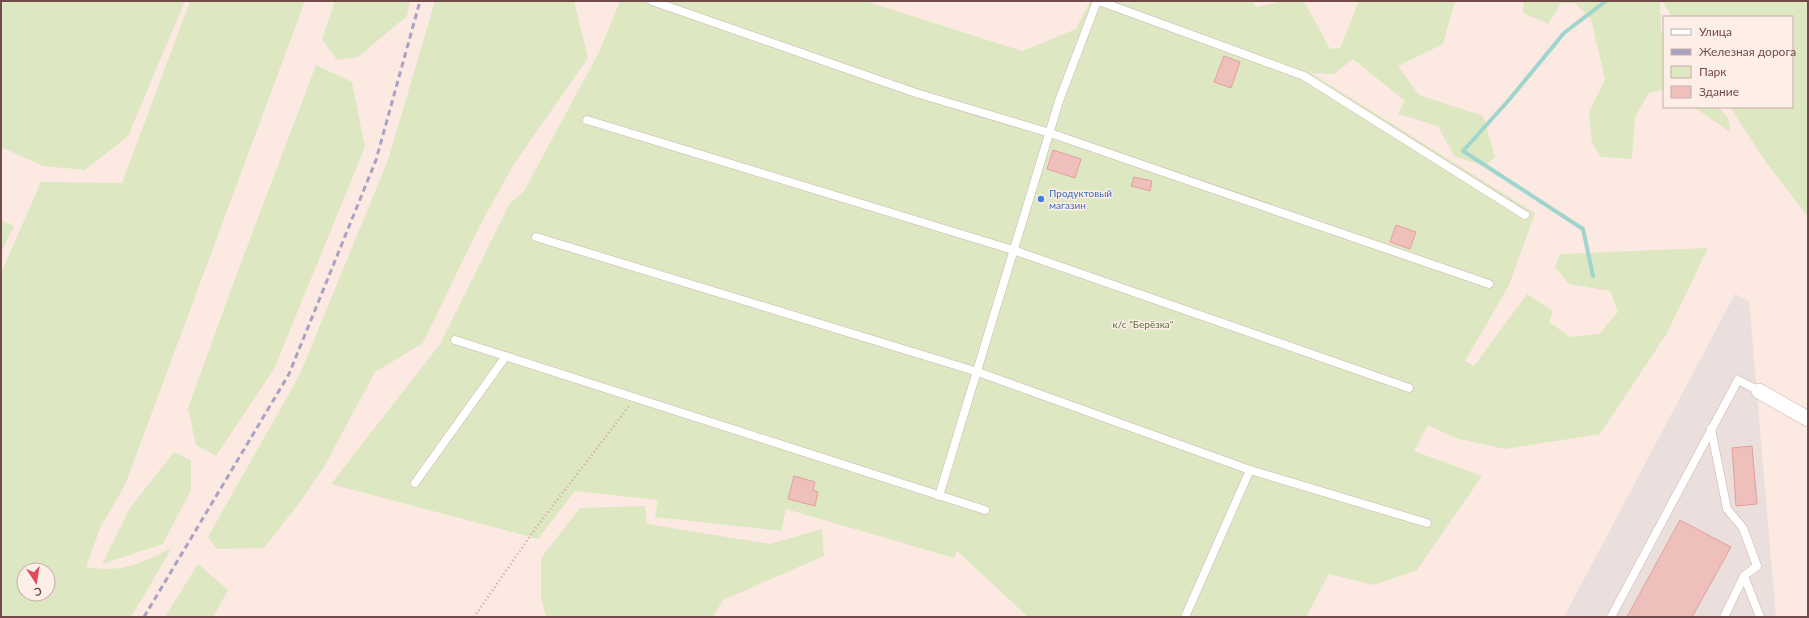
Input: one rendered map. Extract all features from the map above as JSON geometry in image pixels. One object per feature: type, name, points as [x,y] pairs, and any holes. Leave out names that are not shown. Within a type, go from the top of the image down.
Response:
[{"type":"street","points":[[1758,391],[1808,419]]},
{"type":"lane","points":[[652,1],[916,93],[1050,133],[1489,284]]},
{"type":"lane","points":[[939,496],[978,372],[1013,250],[1059,101],[1098,1],[1304,76],[1525,215]]},
{"type":"lane","points":[[587,120],[1013,250],[1409,388]]},
{"type":"lane","points":[[536,237],[978,372],[1250,470],[1428,523]]},
{"type":"lane","points":[[455,340],[985,510]]},
{"type":"lane","points":[[415,483],[506,356]]},
{"type":"lane","points":[[1612,617],[1738,380],[1758,391]]},
{"type":"lane","points":[[1711,429],[1727,509],[1743,528],[1757,566],[1744,576],[1724,617]]},
{"type":"lane","points":[[1185,617],[1250,470]]},
{"type":"lane","points":[[1744,576],[1760,617]]},
{"type":"path","points":[[474,617],[535,529],[636,398]]},
{"type":"shaded area","points":[[1735,294],[1749,301],[1776,617],[1564,617]]},
{"type":"green space","points":[[1,1],[185,1],[128,136],[85,170],[43,166],[1,147]]},
{"type":"green space","points":[[190,1],[305,1],[125,485],[101,526],[86,567],[111,569],[131,566],[150,559],[172,548],[131,617],[1,617],[1,273],[41,182],[122,183]]},
{"type":"green space","points":[[335,1],[410,1],[407,16],[358,57],[337,60],[322,39]]},
{"type":"green space","points":[[435,1],[574,1],[588,58],[514,164],[479,227],[423,343],[375,372],[324,467],[300,502],[264,548],[217,549],[208,537],[300,374],[388,160]]},
{"type":"green space","name":"к/с \"Берёзка\"","points":[[620,1],[865,1],[1022,51],[1076,29],[1090,1],[1251,1],[1257,7],[1282,1],[1304,1],[1330,49],[1340,48],[1359,1],[1455,1],[1443,44],[1398,66],[1419,95],[1483,116],[1495,157],[1485,166],[1454,156],[1438,126],[1398,114],[1405,101],[1353,59],[1334,74],[1311,73],[1535,213],[1509,285],[1465,361],[1474,366],[1527,294],[1553,311],[1549,322],[1570,337],[1599,334],[1618,312],[1610,291],[1569,284],[1555,267],[1560,254],[1708,248],[1667,333],[1600,434],[1505,449],[1455,438],[1428,425],[1414,451],[1482,476],[1417,570],[1374,585],[1329,574],[1306,617],[1028,617],[957,551],[954,558],[786,509],[781,531],[655,517],[658,500],[575,491],[538,539],[331,484],[440,344],[510,203],[524,191],[599,52]]},
{"type":"green space","points":[[1524,1],[1660,1],[1661,30],[1663,33],[1663,89],[1649,93],[1635,117],[1632,159],[1601,157],[1592,143],[1589,112],[1605,79],[1591,19],[1575,3],[1561,3],[1548,24],[1523,13]]},
{"type":"green space","points":[[1662,1],[1808,1],[1808,217],[1765,161],[1731,108],[1793,108],[1793,16],[1671,16]]},
{"type":"green space","points":[[316,65],[352,82],[365,147],[274,369],[216,456],[196,445],[188,408]]},
{"type":"green space","points":[[1695,108],[1720,108],[1728,118],[1730,132]]},
{"type":"green space","points":[[1,220],[14,226],[1,252]]},
{"type":"green space","points":[[174,452],[191,460],[191,490],[163,544],[102,564],[130,508]]},
{"type":"green space","points":[[645,506],[647,524],[770,544],[822,529],[824,556],[723,600],[713,617],[546,617],[541,598],[541,558],[580,508]]},
{"type":"green space","points":[[198,564],[228,590],[213,617],[165,617]]},
{"type":"building","points":[[1224,56],[1240,62],[1231,88],[1214,82]]},
{"type":"building","points":[[1053,150],[1081,159],[1075,178],[1047,169]]},
{"type":"building","points":[[1134,177],[1152,181],[1150,191],[1131,186]]},
{"type":"building","points":[[1396,225],[1416,232],[1410,249],[1390,242]]},
{"type":"building","points":[[1752,446],[1757,504],[1736,506],[1732,448]]},
{"type":"building","points":[[794,476],[815,482],[813,490],[818,492],[815,506],[788,499]]},
{"type":"building","points":[[1680,520],[1731,547],[1692,617],[1627,617]]},
{"type":"waterway","points":[[1593,276],[1583,229],[1463,151],[1508,101],[1564,33],[1606,1]]},
{"type":"railway","points":[[144,617],[289,374],[376,160],[420,1]]},
{"type":"place","name":"Продуктовый магазин","points":[[1041,199]]}]
